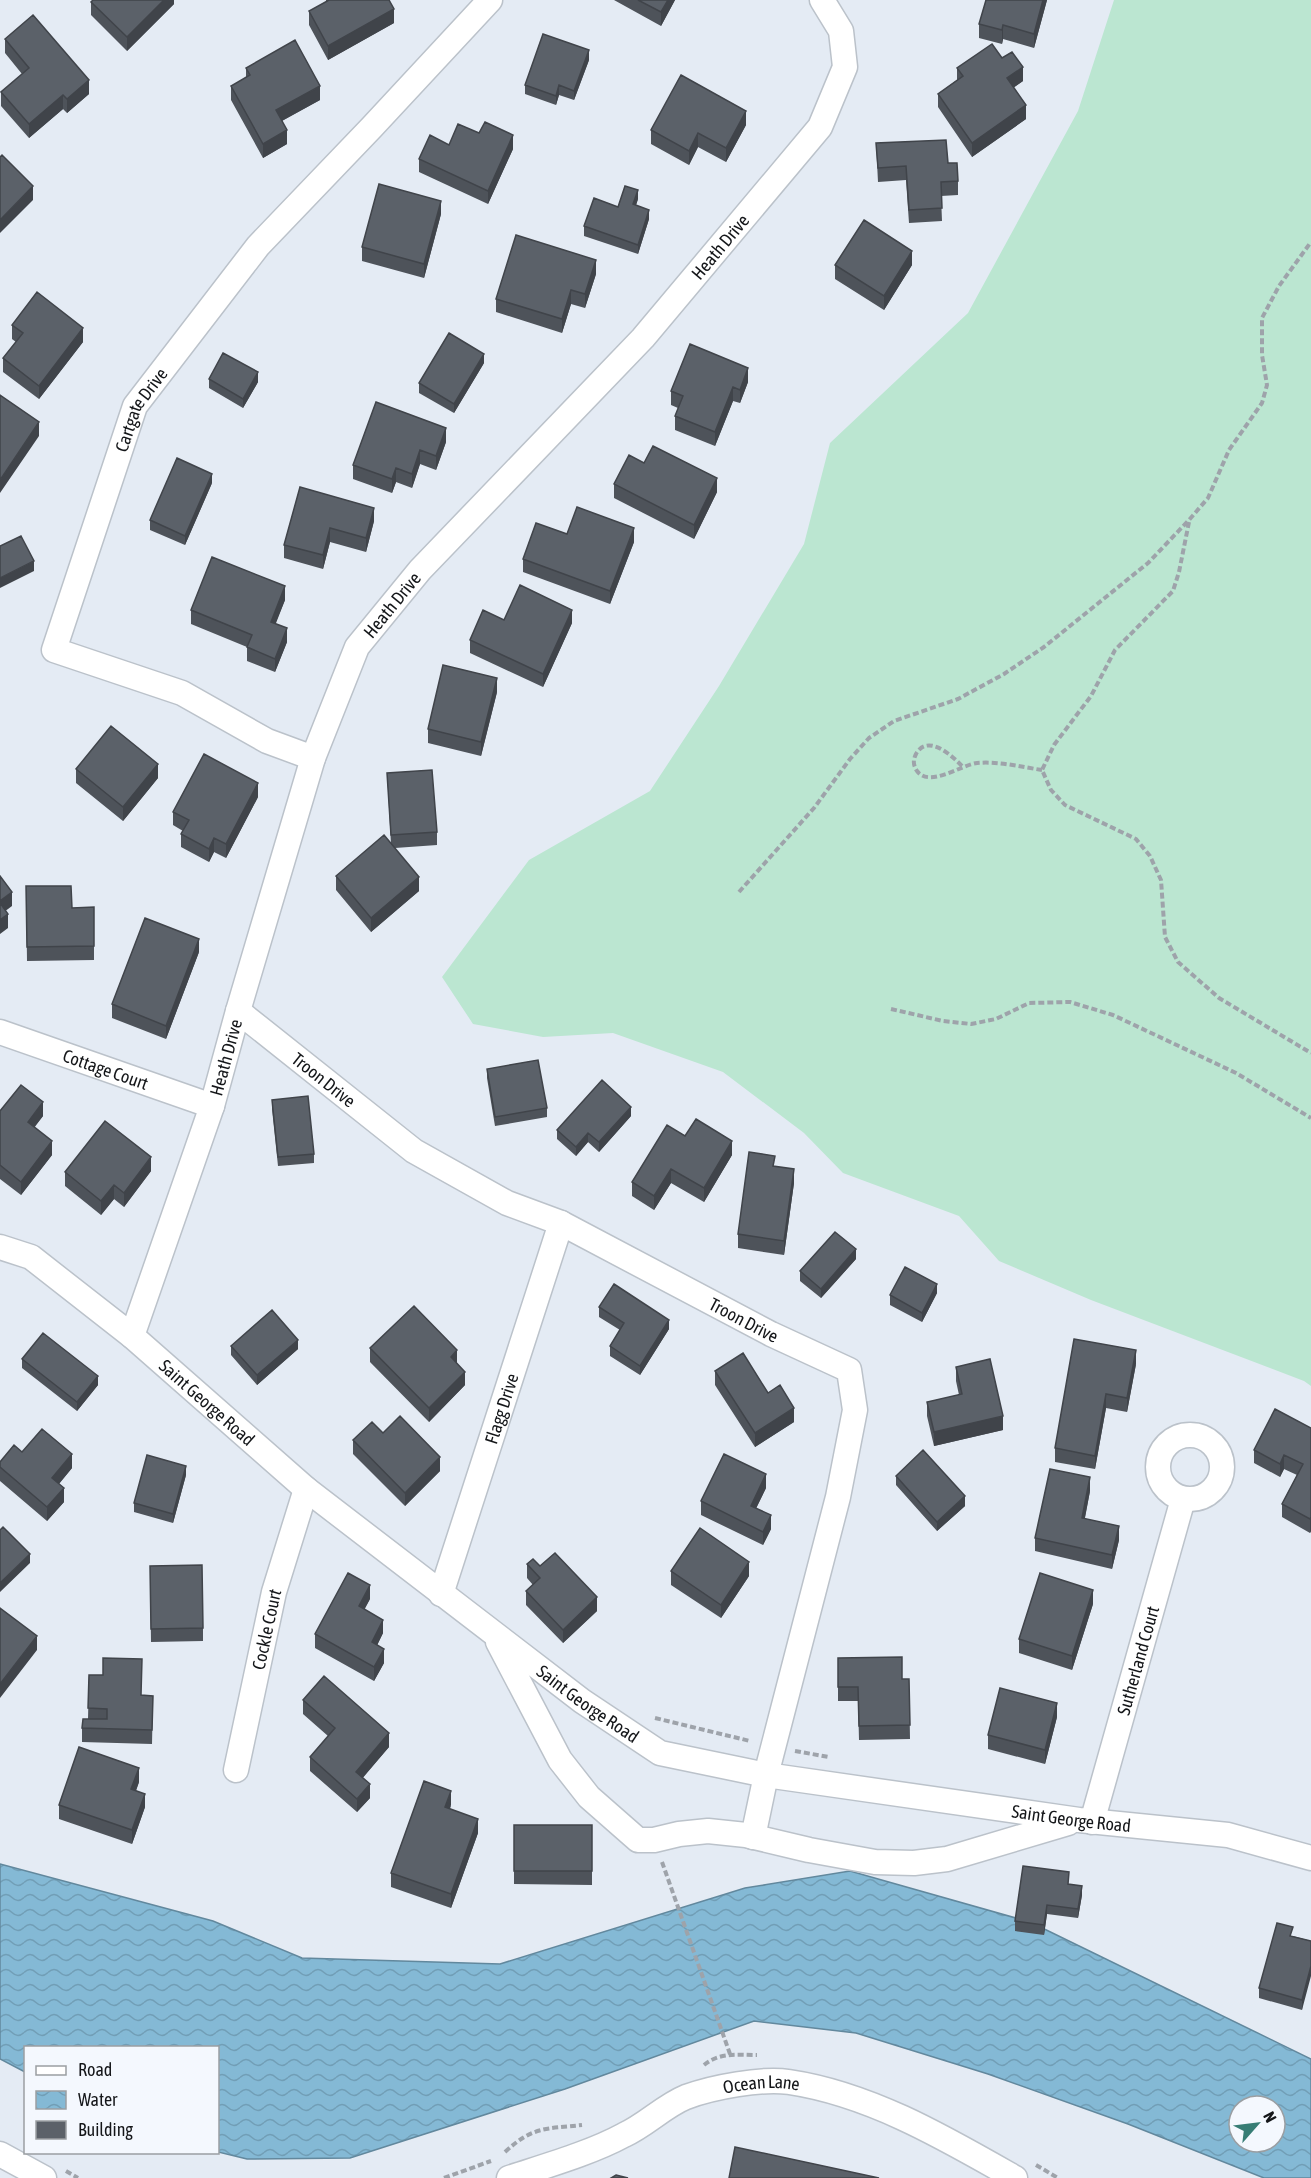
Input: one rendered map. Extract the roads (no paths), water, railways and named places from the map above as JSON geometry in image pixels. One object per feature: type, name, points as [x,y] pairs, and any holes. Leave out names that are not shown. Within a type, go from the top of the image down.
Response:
[{"type":"street","name":"Cartgate Drive","points":[[313,758],[267,741],[182,693],[54,650],[135,406],[258,246],[490,0]]},
{"type":"street","name":"Heath Drive","points":[[132,1336],[212,1106],[313,758],[357,647],[420,570],[643,338],[820,128],[845,67],[841,31],[822,0]]},
{"type":"street","name":"Troon Drive","points":[[238,1011],[414,1151],[507,1203],[561,1224],[771,1334],[849,1370],[855,1410],[838,1497],[773,1746],[753,1837]]},
{"type":"street","name":"Cottage Court","points":[[0,1032],[212,1106]]},
{"type":"street","name":"Flagg Drive","points":[[441,1594],[561,1224]]},
{"type":"street","name":"Saint George Road","points":[[0,1247],[31,1257],[132,1336],[306,1489],[582,1701],[660,1753],[766,1775],[1086,1821],[1228,1835],[1311,1858]]},
{"type":"street","name":"Cockle Court","points":[[236,1770],[274,1592],[306,1489]]},
{"type":"street","name":"Sutherland Court","points":[[1086,1821],[1183,1499]]},
{"type":"street","points":[[494,1634],[560,1760],[589,1797],[638,1840],[654,1840],[679,1834],[708,1831],[753,1837],[875,1862],[914,1863],[946,1859],[1086,1821]]},
{"type":"street","name":"Ocean Lane","points":[[509,2178],[555,2170],[624,2136],[686,2097],[739,2083],[787,2081],[832,2091],[886,2112],[956,2144],[1015,2178]]},
{"type":"street","points":[[0,2154],[44,2178]]},
{"type":"water","points":[[0,1864],[213,1921],[302,1958],[500,1964],[745,1888],[850,1871],[1030,1922],[1311,2059],[1311,2178],[1264,2178],[1128,2124],[988,2074],[856,2033],[754,2021],[565,2089],[350,2158],[247,2159],[219,2152],[219,2046],[24,2046],[24,2071],[0,2059]]}]
